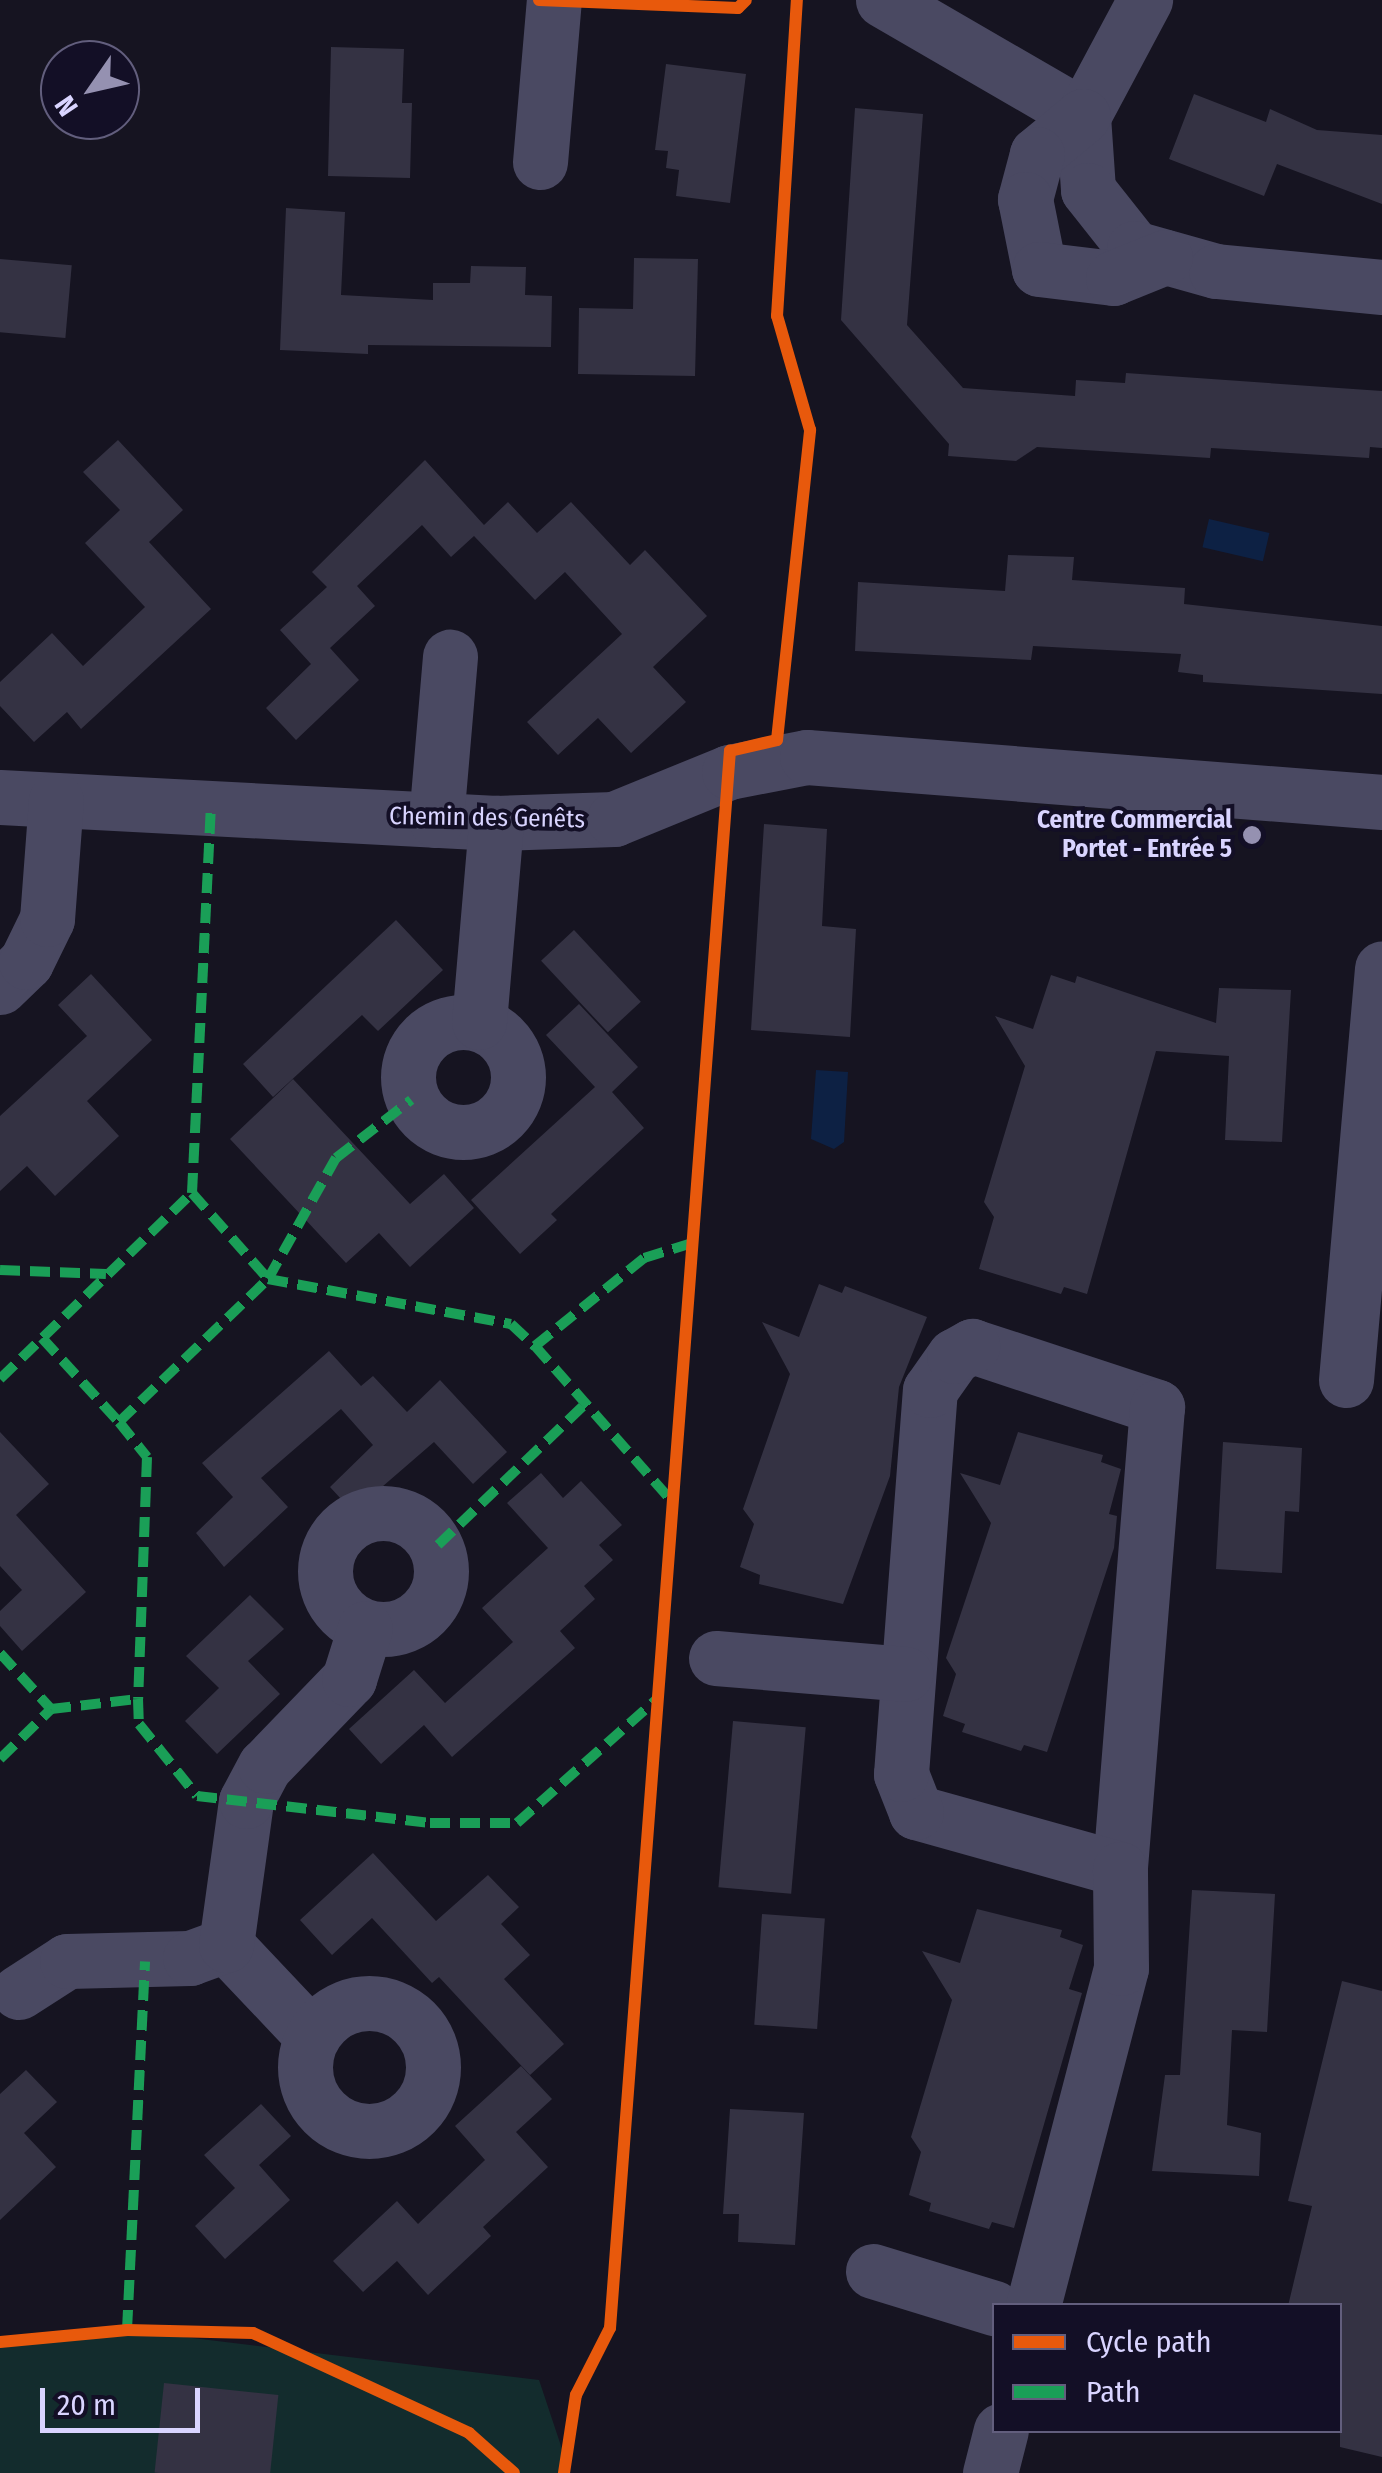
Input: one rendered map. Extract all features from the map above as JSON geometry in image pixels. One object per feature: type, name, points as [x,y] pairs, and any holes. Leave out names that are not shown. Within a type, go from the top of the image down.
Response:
[{"type":"street","points":[[540,162],[554,0]]},
{"type":"street","points":[[883,0],[1083,116]]},
{"type":"street","points":[[1145,0],[1083,116],[1037,154],[1024,199],[1038,268],[1113,278],[1165,257]]},
{"type":"street","points":[[1083,116],[1088,190],[1134,248],[1216,271],[1382,287]]},
{"type":"street","points":[[436,820],[450,657]]},
{"type":"street","name":"Chemin des Genêts","points":[[0,796],[496,823],[614,819],[729,772],[807,758],[1382,802]]},
{"type":"street","points":[[0,987],[26,962],[47,918],[56,800]]},
{"type":"street","points":[[479,1022],[496,823]]},
{"type":"street","points":[[1346,1380],[1382,969]]},
{"type":"street","points":[[1035,2303],[1121,1968],[1120,1869],[1157,1406],[972,1346],[954,1356],[930,1390],[905,1674],[901,1774],[916,1812],[1120,1869]]},
{"type":"street","points":[[226,1945],[246,1802],[265,1766],[349,1679],[365,1628]]},
{"type":"street","points":[[716,1658],[905,1674]]},
{"type":"street","points":[[6,1992],[67,1961],[190,1958],[226,1945]]},
{"type":"street","points":[[226,1945],[311,2035]]},
{"type":"street","points":[[873,2271],[992,2307]]},
{"type":"street","points":[[990,2473],[1000,2433]]},
{"type":"green space","points":[[127,2330],[539,2380],[570,2473],[0,2473],[0,2342]]},
{"type":"water","points":[[1209,519],[1269,533],[1263,561],[1202,547]]},
{"type":"water","points":[[816,1070],[848,1072],[844,1142],[834,1149],[811,1139]]},
{"type":"building","points":[[331,47],[404,49],[402,103],[412,103],[410,178],[328,176]]},
{"type":"building","points":[[666,64],[746,74],[730,203],[676,196],[679,170],[666,168],[668,151],[655,150]]},
{"type":"building","points":[[1194,94],[1266,122],[1270,109],[1317,130],[1382,135],[1382,204],[1277,164],[1264,196],[1169,159]]},
{"type":"building","points":[[855,108],[923,114],[907,325],[963,388],[1075,396],[1076,380],[1125,383],[1126,373],[1382,391],[1382,448],[1370,447],[1369,458],[1211,448],[1210,458],[1037,447],[1016,461],[948,456],[949,444],[841,320]]},
{"type":"building","points":[[286,208],[345,212],[341,295],[433,300],[433,283],[470,283],[471,266],[526,267],[525,295],[552,296],[551,347],[368,345],[368,354],[280,350]]},
{"type":"building","points":[[634,258],[698,259],[695,376],[578,374],[579,308],[633,309]]},
{"type":"building","points":[[0,259],[72,265],[65,338],[0,332]]},
{"type":"building","points":[[118,440],[183,510],[149,542],[211,609],[81,729],[67,712],[34,742],[0,706],[0,682],[52,633],[83,666],[145,607],[85,543],[120,510],[83,472]]},
{"type":"building","points":[[425,460],[484,525],[508,502],[537,533],[571,502],[630,565],[645,550],[707,616],[653,667],[686,702],[631,753],[598,718],[558,755],[527,722],[622,634],[565,572],[535,600],[474,536],[451,557],[422,525],[357,586],[375,606],[330,648],[359,680],[296,740],[266,708],[311,664],[280,630],[327,587],[312,572]]},
{"type":"building","points":[[1008,555],[1074,557],[1072,580],[1185,588],[1184,604],[1382,626],[1382,694],[1203,682],[1203,675],[1178,672],[1181,654],[1033,646],[1031,660],[855,651],[858,582],[1005,591]]},
{"type":"building","points":[[764,824],[827,829],[822,926],[856,929],[850,1037],[751,1030]]},
{"type":"building","points":[[396,920],[443,970],[378,1031],[362,1015],[273,1097],[243,1064]]},
{"type":"building","points":[[574,930],[641,1002],[608,1032],[541,961]]},
{"type":"building","points":[[91,974],[152,1040],[87,1101],[119,1136],[55,1196],[27,1166],[0,1191],[0,1116],[87,1036],[58,1005]]},
{"type":"building","points":[[1051,975],[1075,983],[1077,976],[1216,1023],[1219,988],[1291,990],[1282,1142],[1225,1140],[1229,1056],[1156,1051],[1087,1294],[1064,1287],[1061,1294],[979,1269],[994,1217],[984,1202],[1025,1066],[995,1016],[1033,1029]]},
{"type":"building","points":[[579,1004],[638,1067],[612,1092],[644,1128],[551,1214],[557,1220],[520,1254],[471,1200],[595,1087],[546,1035]]},
{"type":"building","points":[[293,1079],[410,1204],[444,1174],[474,1208],[410,1267],[379,1233],[346,1263],[230,1139]]},
{"type":"building","points":[[819,1284],[842,1293],[845,1286],[927,1317],[899,1387],[890,1476],[843,1604],[759,1584],[760,1575],[740,1567],[754,1524],[743,1509],[790,1374],[762,1322],[799,1337]]},
{"type":"building","points":[[329,1351],[361,1386],[373,1376],[407,1412],[440,1380],[507,1452],[473,1484],[434,1442],[353,1512],[330,1487],[373,1445],[341,1409],[261,1478],[288,1507],[224,1567],[196,1533],[233,1497],[202,1463]]},
{"type":"building","points":[[0,1432],[49,1484],[16,1515],[86,1592],[22,1651],[0,1626],[0,1611],[22,1590],[0,1566]]},
{"type":"building","points":[[1018,1432],[1103,1455],[1101,1462],[1121,1469],[1109,1514],[1117,1516],[1114,1548],[1047,1752],[1024,1745],[1021,1751],[962,1732],[965,1724],[943,1716],[956,1674],[946,1658],[991,1523],[960,1473],[1000,1485]]},
{"type":"building","points":[[1223,1442],[1302,1448],[1299,1512],[1285,1511],[1282,1573],[1216,1569]]},
{"type":"building","points":[[541,1473],[563,1498],[581,1481],[622,1525],[599,1545],[613,1560],[584,1586],[595,1599],[560,1631],[575,1648],[452,1757],[424,1725],[381,1764],[349,1729],[414,1670],[445,1703],[513,1642],[482,1608],[548,1548],[507,1503]]},
{"type":"building","points":[[250,1595],[284,1629],[248,1661],[280,1694],[217,1754],[185,1721],[219,1688],[186,1656]]},
{"type":"building","points":[[733,1721],[806,1727],[791,1894],[718,1887]]},
{"type":"building","points":[[373,1853],[436,1921],[488,1875],[519,1907],[501,1924],[530,1955],[504,1979],[564,2044],[530,2075],[439,1977],[432,1983],[372,1918],[332,1955],[300,1920]]},
{"type":"building","points":[[1192,1890],[1275,1894],[1267,2032],[1232,2030],[1227,2125],[1261,2133],[1259,2176],[1152,2171],[1165,2075],[1180,2075]]},
{"type":"building","points":[[977,1909],[1062,1930],[1060,1937],[1083,1945],[1069,1989],[1082,1993],[1014,2228],[992,2222],[989,2229],[929,2211],[931,2203],[909,2195],[921,2152],[911,2137],[952,2000],[922,1951],[960,1963]]},
{"type":"building","points":[[762,1914],[825,1918],[817,2029],[754,2025]]},
{"type":"building","points":[[1342,1981],[1382,1991],[1382,2457],[1340,2447],[1342,2303],[1289,2303],[1312,2206],[1288,2201]]},
{"type":"building","points":[[521,2066],[552,2099],[516,2132],[548,2167],[483,2227],[491,2236],[428,2295],[397,2261],[363,2292],[333,2261],[397,2201],[418,2224],[485,2160],[455,2126]]},
{"type":"building","points":[[26,2070],[57,2102],[24,2133],[56,2167],[0,2220],[0,2094]]},
{"type":"building","points":[[261,2104],[291,2136],[259,2165],[290,2200],[225,2259],[195,2226],[235,2188],[204,2155]]},
{"type":"building","points":[[730,2109],[804,2113],[795,2245],[738,2242],[739,2214],[723,2214]]},
{"type":"building","points":[[164,2383],[278,2395],[270,2473],[155,2473]]},
{"type":"marked path","points":[[0,1379],[192,1193],[211,808]]},
{"type":"marked path","points":[[42,1338],[119,1422],[268,1279],[336,1158],[411,1100]]},
{"type":"marked path","points":[[192,1193],[268,1279],[511,1324],[535,1346],[644,1258],[689,1244]]},
{"type":"marked path","points":[[0,1270],[106,1274]]},
{"type":"marked path","points":[[535,1346],[671,1500]]},
{"type":"marked path","points":[[438,1545],[585,1404]]},
{"type":"marked path","points":[[119,1422],[147,1457],[138,1699]]},
{"type":"marked path","points":[[0,1653],[51,1709]]},
{"type":"marked path","points":[[0,1759],[51,1709],[138,1699],[139,1724],[197,1796],[430,1823],[517,1823],[657,1699]]},
{"type":"marked path","points":[[127,2330],[145,1961]]},
{"type":"cycle path","points":[[539,0],[738,8],[746,0]]},
{"type":"cycle path","points":[[564,2473],[576,2395],[610,2328],[730,751],[777,740],[810,430],[777,316],[797,0]]},
{"type":"cycle path","points":[[0,2342],[127,2330],[253,2333],[469,2433],[514,2473]]},
{"type":"place","name":"Centre Commercial Portet - Entrée 5","points":[[1252,835]]}]
